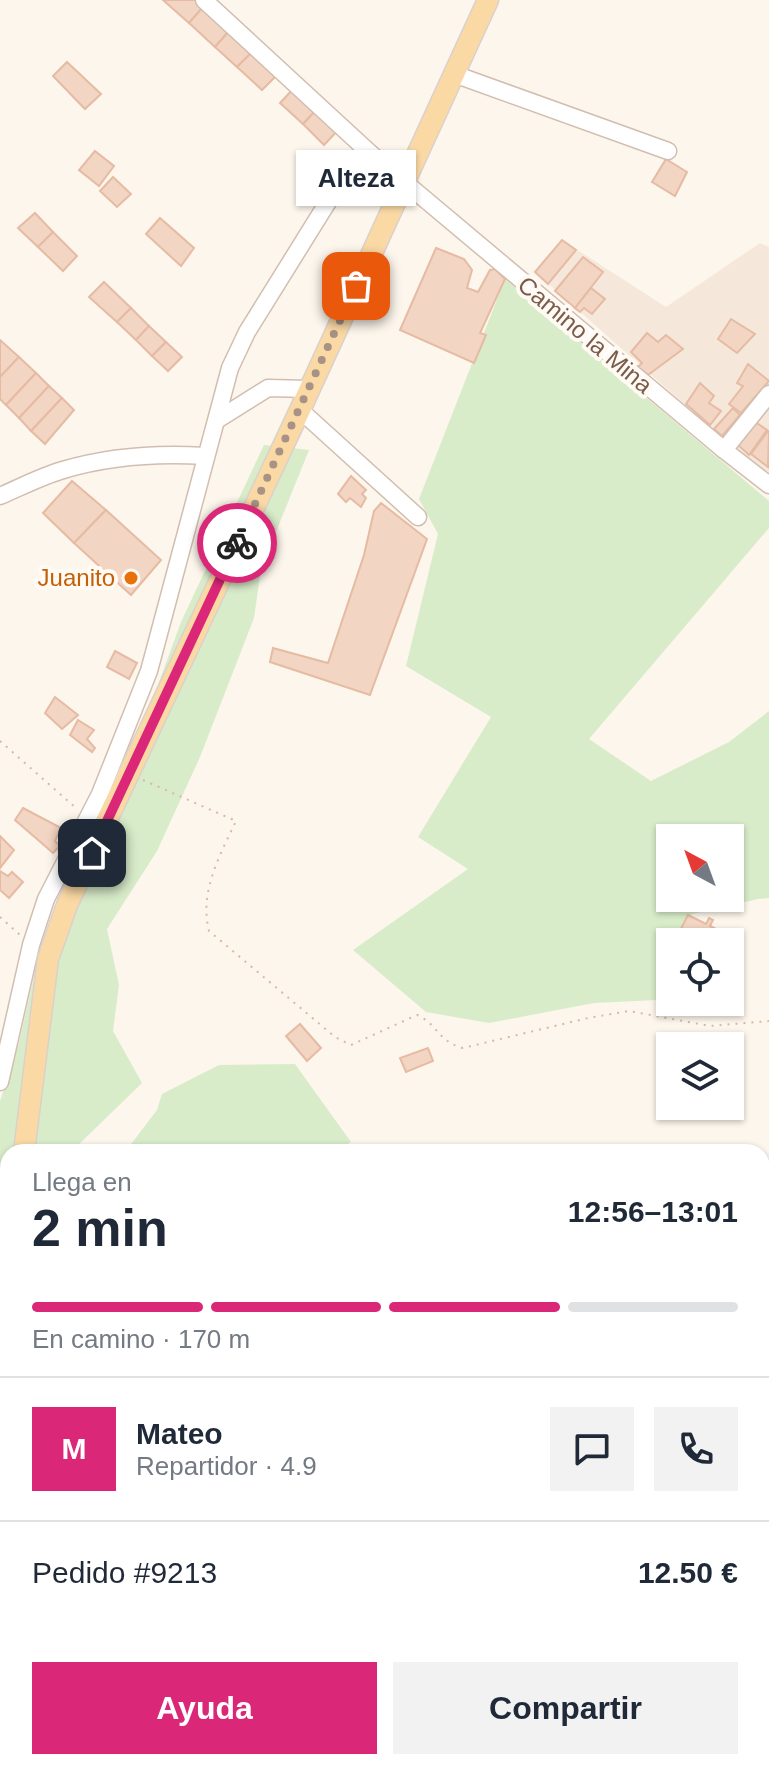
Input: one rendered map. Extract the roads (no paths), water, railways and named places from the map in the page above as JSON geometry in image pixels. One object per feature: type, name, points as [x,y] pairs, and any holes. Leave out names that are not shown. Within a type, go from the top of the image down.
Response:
[{"type":"main road","points":[[25,1144],[48,959],[67,905],[310,389],[488,0]]},
{"type":"street","name":"Camino la Mina","points":[[204,0],[403,183],[769,485]]},
{"type":"street","points":[[454,74],[668,151]]},
{"type":"street","points":[[0,1082],[31,945],[46,899],[88,818],[126,733],[149,671],[230,368],[247,332],[354,160],[371,154]]},
{"type":"street","points":[[217,420],[268,388],[310,389]]},
{"type":"street","points":[[724,450],[769,394]]},
{"type":"street","points":[[300,410],[418,517]]},
{"type":"street","points":[[0,496],[61,470],[117,458],[162,453],[205,456]]},
{"type":"place","name":"Alteza","points":[[356,286]]},
{"type":"place","name":"Juanito","points":[[131,578]]}]
